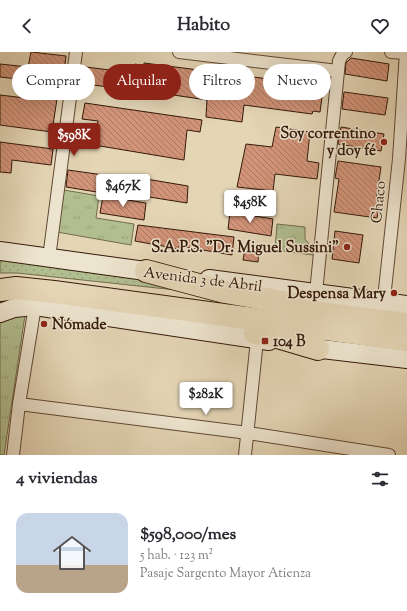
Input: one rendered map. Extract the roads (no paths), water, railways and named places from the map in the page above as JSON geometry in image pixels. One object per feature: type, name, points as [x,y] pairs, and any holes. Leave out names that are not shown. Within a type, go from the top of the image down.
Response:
[{"type":"highway","points":[[146,271],[225,292],[315,307],[378,327]]},
{"type":"highway","name":"Avenida 3 de Abril","points":[[0,276],[24,276],[378,327],[407,340]]},
{"type":"highway","name":"Avenida 3 de Abril","points":[[0,290],[16,288],[106,300],[378,327],[407,324]]},
{"type":"highway","points":[[106,300],[153,313],[274,336],[318,349]]},
{"type":"main road","name":"Avenida 3 de Abril","points":[[0,251],[316,293],[378,327],[407,359]]},
{"type":"main road","name":"Avenida 3 de Abril","points":[[0,313],[14,308],[35,306],[318,349],[378,327],[407,305]]},
{"type":"street","points":[[49,258],[76,52]]},
{"type":"street","points":[[179,52],[338,71]]},
{"type":"street","points":[[316,293],[339,61],[343,53],[346,52]]},
{"type":"street","points":[[391,52],[406,52]]},
{"type":"street","name":"Chaco","points":[[378,327],[403,159],[406,52]]},
{"type":"street","points":[[13,455],[19,404],[35,306]]},
{"type":"street","points":[[245,455],[257,340]]},
{"type":"street","points":[[19,404],[248,433],[389,455]]},
{"type":"place","name":"Soy correntino y doy fé","points":[[384,142]]},
{"type":"place","name":"S.A.P.S. \"Dr. Miguel Sussini\"","points":[[347,247]]},
{"type":"place","name":"Despensa Mary","points":[[394,293]]},
{"type":"place","name":"Nómade","points":[[44,324]]},
{"type":"place","name":"104 B","points":[[265,341]]}]
